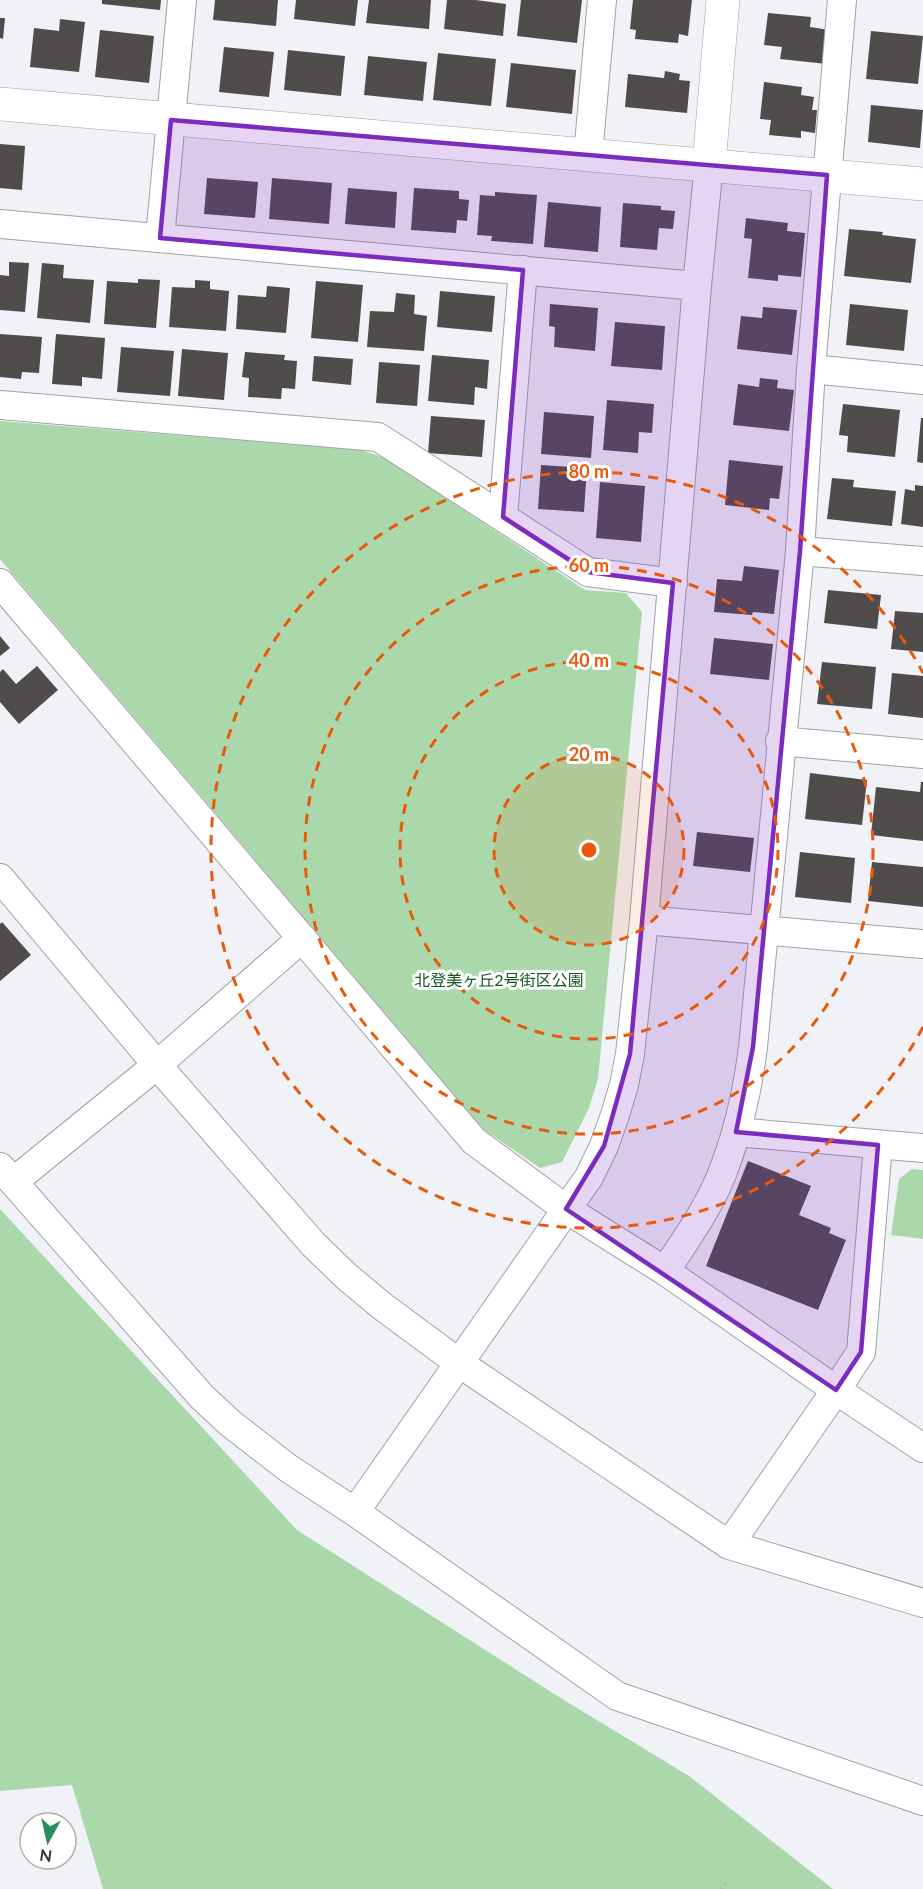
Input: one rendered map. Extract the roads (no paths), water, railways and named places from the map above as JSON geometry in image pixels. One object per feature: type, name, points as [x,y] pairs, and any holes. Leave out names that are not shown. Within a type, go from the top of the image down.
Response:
[{"type":"street","points":[[160,238],[182,0]]},
{"type":"street","points":[[588,155],[602,0]]},
{"type":"street","points":[[355,1512],[589,1177],[615,1115],[624,1085],[630,1054],[645,920],[723,0]]},
{"type":"street","points":[[665,1271],[708,1201],[726,1165],[747,1096],[800,551],[811,369],[842,0]]},
{"type":"street","points":[[0,104],[923,184]]},
{"type":"street","points":[[0,224],[697,286]]},
{"type":"street","points":[[503,517],[523,270]]},
{"type":"street","points":[[811,369],[923,380]]},
{"type":"street","points":[[0,405],[378,437],[588,572],[674,583]]},
{"type":"street","points":[[800,551],[923,561]]},
{"type":"street","points":[[0,583],[474,1141],[566,1209],[665,1271],[836,1390],[922,1446]]},
{"type":"street","points":[[780,741],[923,754]]},
{"type":"street","points":[[0,878],[157,1065],[313,1244],[382,1306],[459,1363],[729,1545],[923,1603]]},
{"type":"street","points":[[645,920],[923,944]]},
{"type":"street","points":[[302,938],[157,1065],[6,1175],[201,1396],[230,1423],[288,1468],[355,1512],[617,1696],[923,1801]]},
{"type":"street","points":[[736,1132],[923,1148]]},
{"type":"street","points":[[729,1545],[861,1352],[878,1145]]},
{"type":"park label","name":"北登美ヶ丘2号街区公園","points":[[499,980]]}]
